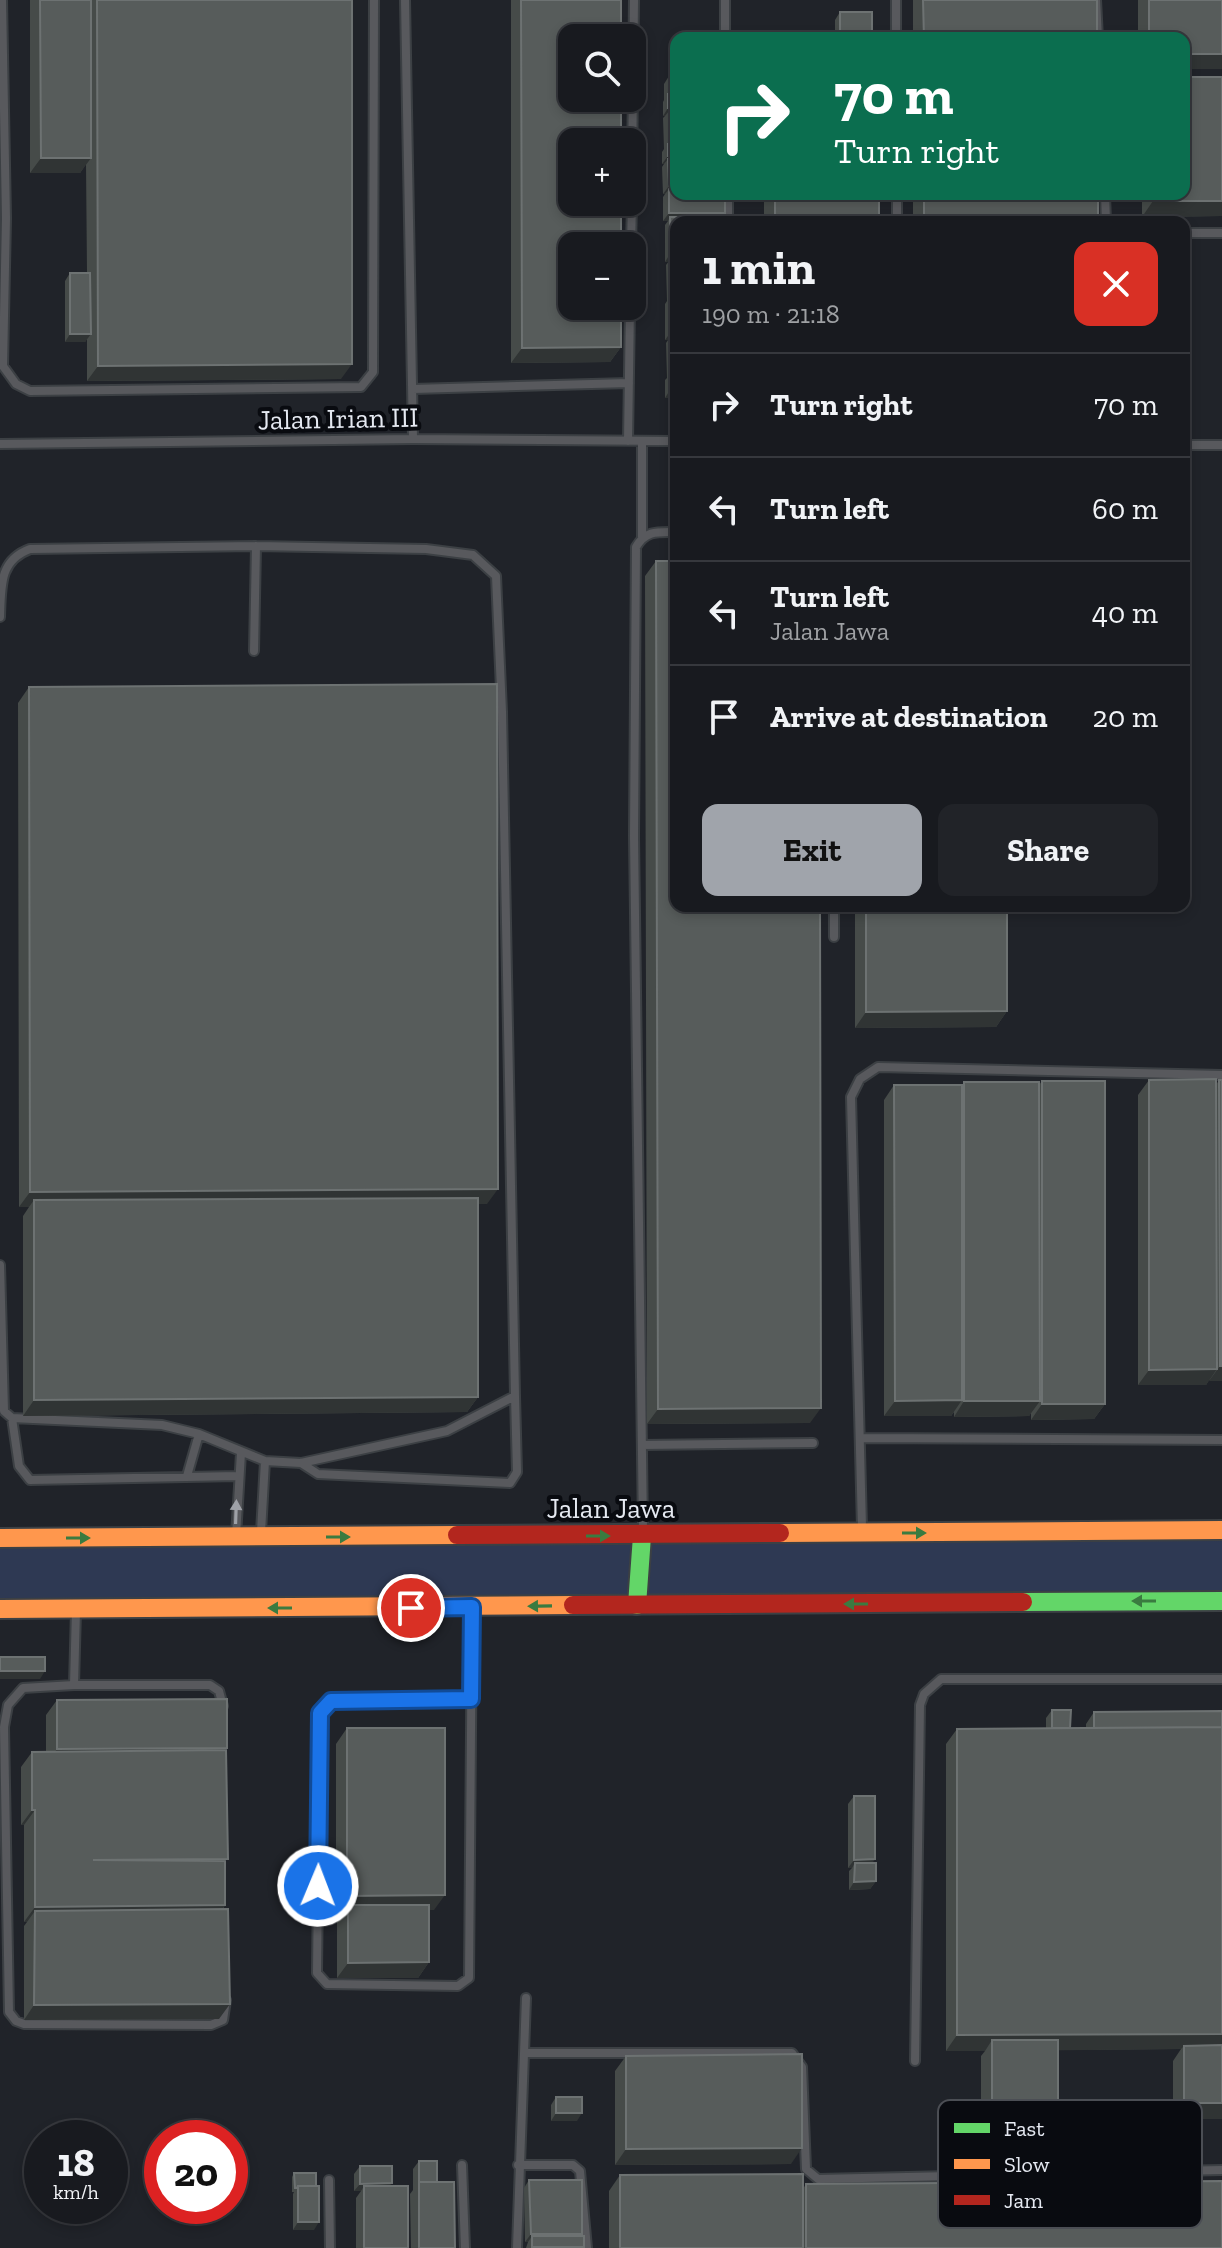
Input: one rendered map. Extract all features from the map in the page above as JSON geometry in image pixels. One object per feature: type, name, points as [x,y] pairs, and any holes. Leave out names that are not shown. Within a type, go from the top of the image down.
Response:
[{"type":"street","name":"Jalan Jawa","points":[[0,1538],[1222,1530]]},
{"type":"street","points":[[637,1605],[642,1536]]},
{"type":"street","points":[[0,1609],[1222,1601]]},
{"type":"lane","points":[[2,0],[3,366],[16,384],[30,391],[361,387],[373,372],[374,0]]},
{"type":"lane","points":[[405,0],[413,439]]},
{"type":"lane","points":[[632,128],[634,0]]},
{"type":"lane","points":[[725,0],[725,32]]},
{"type":"lane","points":[[896,0],[896,32]]},
{"type":"lane","points":[[1096,0],[1098,32]]},
{"type":"lane","points":[[1190,233],[1222,233]]},
{"type":"lane","points":[[628,441],[630,320]]},
{"type":"lane","points":[[413,389],[629,383]]},
{"type":"lane","name":"Jalan Irian III","points":[[0,444],[413,439],[670,441]]},
{"type":"lane","points":[[642,442],[642,537],[636,547],[634,836],[642,1536]]},
{"type":"lane","points":[[1190,445],[1222,445]]},
{"type":"lane","points":[[642,537],[654,532],[670,532]]},
{"type":"lane","points":[[254,651],[256,546]]},
{"type":"lane","points":[[0,617],[1,569],[14,554],[30,549],[256,546],[426,549],[473,555],[496,576],[503,728],[517,1472],[510,1483],[318,1474],[301,1463]]},
{"type":"lane","points":[[834,912],[834,937]]},
{"type":"lane","points":[[863,1533],[851,1097],[860,1079],[878,1067],[1222,1075]]},
{"type":"lane","points":[[0,1265],[4,1411],[12,1418],[162,1425],[199,1434],[265,1461],[301,1463],[447,1431],[515,1396]]},
{"type":"lane","points":[[12,1418],[19,1466],[30,1480],[238,1476]]},
{"type":"lane","points":[[187,1476],[199,1434]]},
{"type":"lane","points":[[860,1438],[1222,1440]]},
{"type":"lane","points":[[642,1445],[813,1443]]},
{"type":"lane","points":[[236,1538],[241,1453]]},
{"type":"lane","points":[[261,1537],[265,1461]]},
{"type":"lane","points":[[471,1699],[331,1701],[320,1713],[317,1973],[327,1984],[458,1986],[469,1978],[472,1607]]},
{"type":"lane","points":[[74,1685],[76,1609]]},
{"type":"lane","points":[[915,2061],[920,1705],[924,1694],[941,1679],[1222,1679]]},
{"type":"lane","points":[[223,1716],[223,1700],[219,1691],[210,1685],[74,1685],[23,1688],[8,1705],[4,1727],[9,2012],[16,2021],[24,2024],[211,2025],[223,2020],[226,1991]]},
{"type":"lane","points":[[517,2248],[526,1998]]},
{"type":"lane","points":[[525,2053],[792,2053],[802,2067],[806,2169],[818,2179],[938,2176]]},
{"type":"lane","points":[[462,2165],[465,2248]]},
{"type":"lane","points":[[518,2165],[573,2165],[580,2171],[587,2248]]},
{"type":"lane","points":[[1202,2170],[1222,2170]]},
{"type":"lane","points":[[329,2180],[330,2248]]},
{"type":"shaded area","points":[[1222,1531],[1222,1601],[0,1608],[0,1538]]},
{"type":"building","points":[[40,0],[91,0],[91,158],[41,158]]},
{"type":"building","points":[[97,0],[352,0],[352,364],[98,366]]},
{"type":"building","points":[[521,0],[621,0],[621,24],[558,24],[558,112],[621,112],[621,128],[558,128],[558,216],[621,216],[621,232],[558,232],[558,320],[621,320],[621,347],[522,348]]},
{"type":"building","points":[[923,0],[1097,0],[1097,32],[924,32]]},
{"type":"building","points":[[1149,0],[1222,0],[1222,54],[1190,54],[1190,32],[1149,32]]},
{"type":"building","points":[[840,12],[872,12],[872,31],[840,31]]},
{"type":"building","points":[[1190,77],[1222,77],[1222,201],[1153,201],[1190,200]]},
{"type":"building","points":[[668,159],[670,159],[670,186]]},
{"type":"building","points":[[669,189],[670,200],[725,200],[725,213],[669,213]]},
{"type":"building","points":[[775,200],[879,200],[879,216],[775,216]]},
{"type":"building","points":[[924,200],[1098,200],[1098,216],[924,216]]},
{"type":"building","points":[[70,273],[90,273],[91,334],[70,334]]},
{"type":"building","points":[[656,561],[670,561],[670,912],[820,912],[821,1408],[658,1409]]},
{"type":"building","points":[[497,684],[498,1189],[30,1192],[29,687]]},
{"type":"building","points":[[866,912],[1007,912],[1007,1011],[866,1012]]},
{"type":"building","points":[[1216,1079],[1217,1369],[1149,1370],[1149,1080]]},
{"type":"building","points":[[1219,1080],[1222,1080],[1222,1366],[1220,1366]]},
{"type":"building","points":[[1042,1081],[1105,1081],[1105,1404],[1042,1404]]},
{"type":"building","points":[[964,1082],[1039,1082],[1040,1401],[964,1401]]},
{"type":"building","points":[[894,1085],[962,1085],[962,1400],[895,1401]]},
{"type":"building","points":[[478,1198],[478,1397],[34,1400],[34,1200]]},
{"type":"building","points":[[0,1657],[45,1657],[45,1671],[0,1671]]},
{"type":"building","points":[[227,1699],[227,1748],[57,1749],[57,1700]]},
{"type":"building","points":[[1052,1710],[1071,1710],[1070,1728],[1052,1728]]},
{"type":"building","points":[[1222,1711],[1222,1727],[1094,1728],[1094,1712]]},
{"type":"building","points":[[1222,1727],[1222,2034],[957,2035],[957,1729]]},
{"type":"building","points":[[347,1728],[445,1728],[445,1895],[347,1896]]},
{"type":"building","points":[[226,1750],[228,1859],[93,1860],[225,1861],[225,1905],[35,1907],[32,1752]]},
{"type":"building","points":[[854,1796],[875,1796],[875,1859],[854,1860]]},
{"type":"building","points":[[855,1863],[876,1863],[876,1881],[854,1882]]},
{"type":"building","points":[[348,1905],[429,1905],[429,1962],[348,1963]]},
{"type":"building","points":[[228,1909],[230,2004],[34,2005],[35,1911]]},
{"type":"building","points":[[992,2040],[1058,2040],[1058,2100],[992,2100]]},
{"type":"building","points":[[1222,2045],[1222,2103],[1184,2100],[1184,2046]]},
{"type":"building","points":[[802,2054],[802,2148],[626,2149],[626,2056]]},
{"type":"building","points":[[556,2097],[582,2097],[582,2113],[556,2113]]},
{"type":"building","points":[[419,2161],[437,2161],[437,2182],[419,2182]]},
{"type":"building","points":[[360,2166],[392,2166],[392,2183],[360,2184]]},
{"type":"building","points":[[294,2173],[316,2173],[316,2186],[295,2188]]},
{"type":"building","points":[[803,2174],[803,2248],[620,2248],[620,2175]]},
{"type":"building","points":[[529,2180],[582,2180],[582,2234],[531,2234]]},
{"type":"building","points":[[1202,2181],[1222,2181],[1222,2248],[806,2248],[806,2184],[938,2183],[938,2228],[1202,2228]]},
{"type":"building","points":[[419,2182],[454,2182],[455,2248],[419,2248]]},
{"type":"building","points":[[298,2186],[319,2186],[319,2222],[298,2222]]},
{"type":"building","points":[[364,2186],[408,2186],[408,2248],[364,2248]]},
{"type":"building","points":[[532,2236],[584,2236],[584,2247],[532,2247]]},
{"type":"traffic: fast","points":[[637,1605],[642,1536]]},
{"type":"traffic: fast","points":[[1023,1602],[1222,1601]]},
{"type":"traffic: slow","points":[[780,1533],[1222,1530]]},
{"type":"traffic: slow","points":[[0,1538],[457,1535]]},
{"type":"traffic: slow","points":[[0,1609],[573,1605]]},
{"type":"traffic: jam","points":[[457,1535],[780,1533]]},
{"type":"traffic: jam","points":[[573,1605],[1023,1602]]},
{"type":"route","points":[[318,1886],[320,1713],[324,1705],[331,1701],[471,1699],[472,1607],[411,1608]]}]
